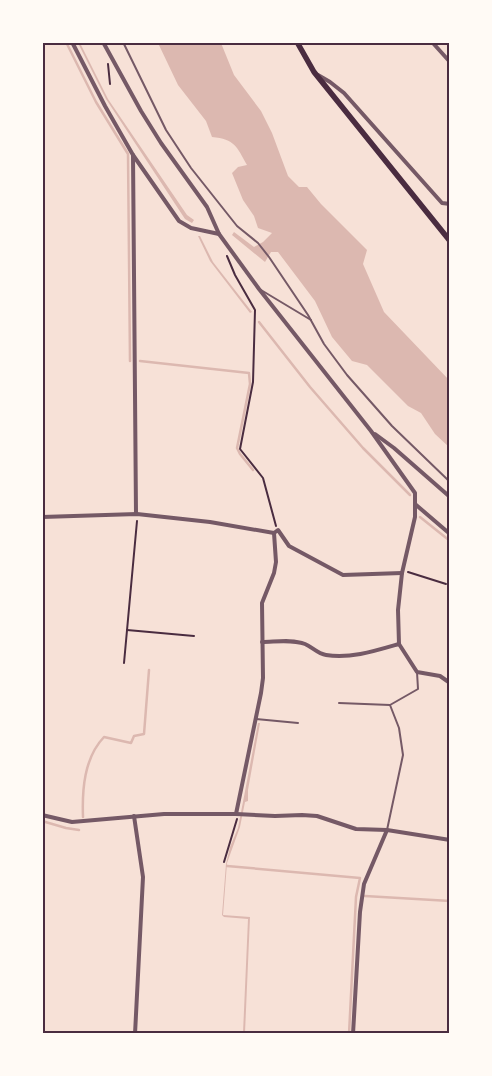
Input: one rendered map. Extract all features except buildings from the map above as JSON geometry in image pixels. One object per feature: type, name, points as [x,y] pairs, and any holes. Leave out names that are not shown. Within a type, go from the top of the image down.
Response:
[{"type":"main road","points":[[297,42],[314,72],[450,241]]},
{"type":"street","points":[[72,42],[105,106],[133,154],[179,221],[190,228],[218,234]]},
{"type":"street","points":[[103,42],[146,119],[207,207],[218,234],[371,431],[415,493],[415,517],[402,572],[398,610],[399,644],[417,672],[440,676],[450,683]]},
{"type":"street","points":[[432,42],[450,62]]},
{"type":"street","points":[[314,72],[344,93],[442,203],[450,204]]},
{"type":"street","points":[[133,154],[137,514]]},
{"type":"street","points":[[371,431],[394,448],[450,497]]},
{"type":"street","points":[[415,504],[450,534]]},
{"type":"street","points":[[42,517],[137,514],[276,531],[289,546],[343,575],[402,572]]},
{"type":"street","points":[[237,814],[263,678],[262,603],[274,573],[276,531]]},
{"type":"street","points":[[262,642],[295,642],[305,644],[323,655],[340,656],[370,653],[399,644]]},
{"type":"street","points":[[42,815],[72,822],[134,816],[237,814],[317,816],[348,828],[387,830],[450,840]]},
{"type":"street","points":[[134,816],[143,876],[135,1034]]},
{"type":"street","points":[[353,1034],[360,912],[364,884],[387,830]]},
{"type":"lane","points":[[123,42],[166,130],[191,168],[237,226],[258,243],[269,257],[311,320],[324,344],[347,375],[392,426],[450,482]]},
{"type":"lane","points":[[259,289],[311,320]]},
{"type":"lane","points":[[339,703],[390,705],[418,689],[417,672]]},
{"type":"lane","points":[[387,830],[403,755],[399,728],[390,705]]},
{"type":"lane","points":[[255,719],[298,723]]},
{"type":"path","points":[[107,51],[110,84]]},
{"type":"path","points":[[224,241],[228,259],[235,275],[255,310],[253,382],[240,449],[263,478],[269,495],[276,531]]},
{"type":"path","points":[[124,663],[137,514]]},
{"type":"path","points":[[402,572],[427,577],[446,584]]},
{"type":"path","points":[[127,630],[194,636]]},
{"type":"path","points":[[224,862],[237,814]]},
{"type":"shaded area","points":[[78,43],[80,43],[108,99],[187,215],[194,220],[192,223],[185,219],[106,99]]},
{"type":"shaded area","points":[[158,43],[221,43],[234,75],[261,111],[272,133],[288,176],[299,187],[307,187],[321,204],[367,250],[363,264],[384,312],[449,380],[449,447],[435,434],[421,413],[408,406],[367,365],[352,361],[332,337],[315,301],[278,252],[271,252],[265,262],[232,235],[234,232],[254,247],[263,242],[272,233],[258,228],[254,216],[243,200],[232,173],[238,167],[247,165],[241,153],[231,142],[212,137],[206,121],[178,85]]},
{"type":"shaded area","points":[[198,236],[200,236],[213,262],[252,312],[250,313],[210,261]]},
{"type":"shaded area","points":[[258,723],[260,723],[248,790],[248,801],[245,802],[240,827],[227,863],[223,915],[250,917],[245,1033],[243,1033],[248,919],[224,917],[222,915],[226,864],[230,847],[238,828]]},
{"type":"waterway","points":[[66,42],[96,102],[128,154],[130,361]]},
{"type":"waterway","points":[[259,322],[310,387],[363,448],[410,495]]},
{"type":"waterway","points":[[140,361],[249,373],[250,384],[237,448],[253,470]]},
{"type":"waterway","points":[[420,517],[450,541]]},
{"type":"waterway","points":[[83,817],[84,785],[88,764],[97,745],[104,737],[131,743],[134,736],[144,734],[149,670]]},
{"type":"waterway","points":[[42,821],[79,830]]},
{"type":"waterway","points":[[227,866],[360,878],[356,897],[349,1034]]},
{"type":"waterway","points":[[365,896],[450,901]]}]
